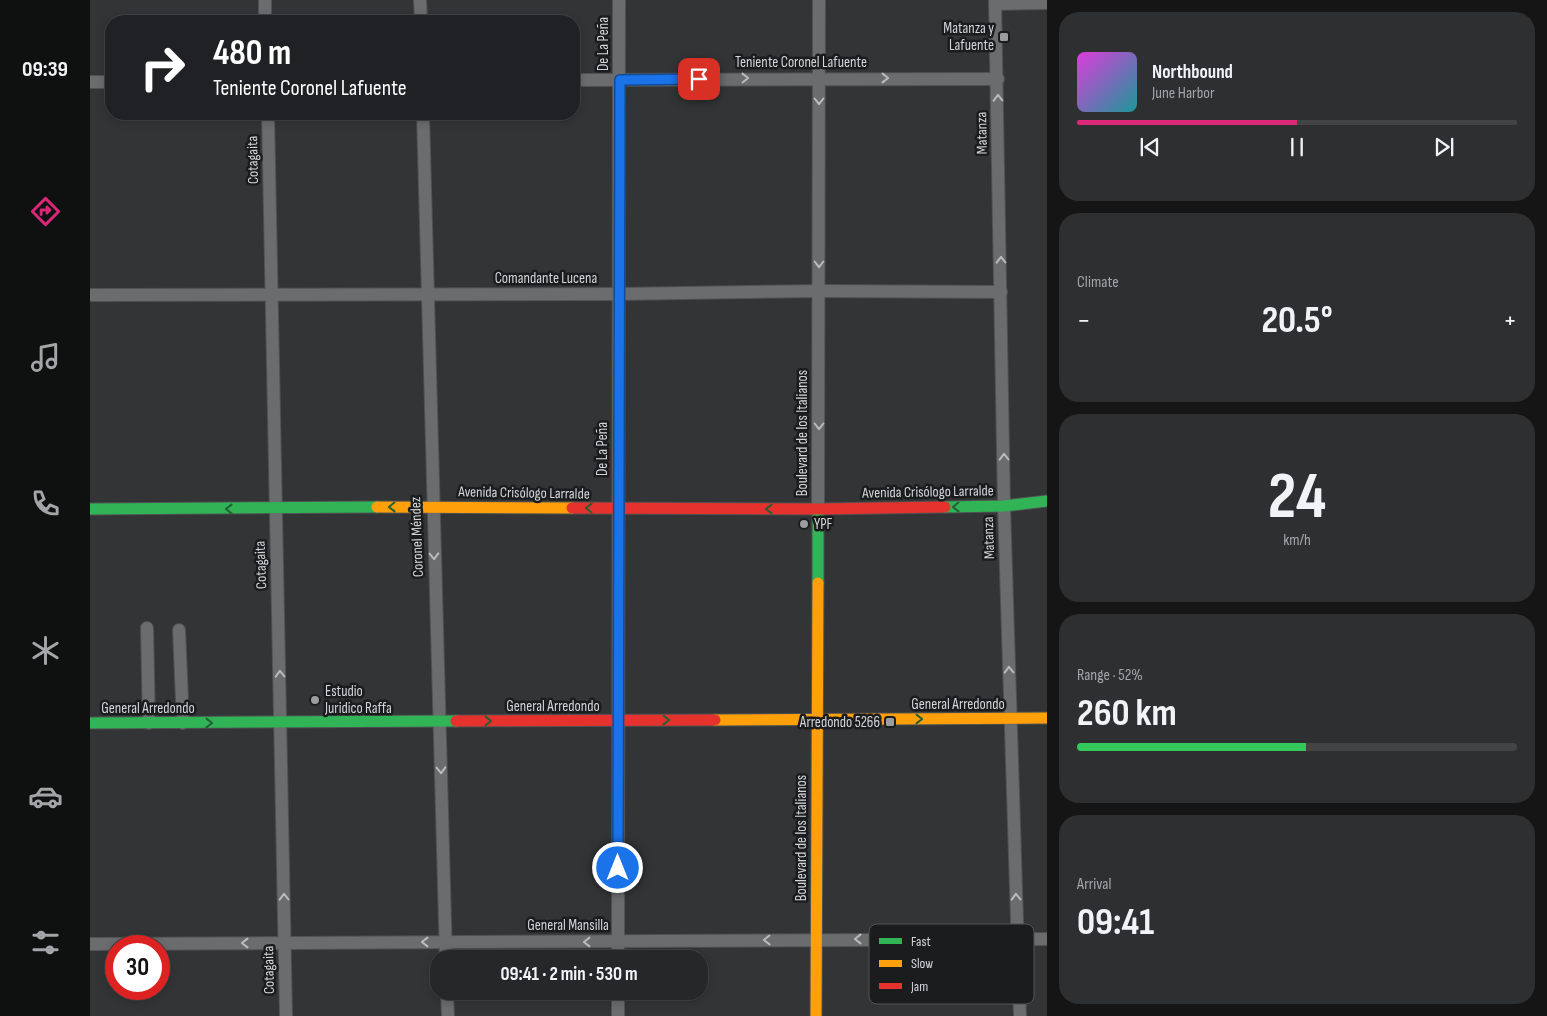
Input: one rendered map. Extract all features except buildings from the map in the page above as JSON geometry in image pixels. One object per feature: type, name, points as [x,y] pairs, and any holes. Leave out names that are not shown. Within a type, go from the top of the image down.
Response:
[{"type":"street","points":[[265,0],[266,15]]},
{"type":"street","points":[[420,0],[421,15]]},
{"type":"street","name":"De La Peña","points":[[618,950],[619,0]]},
{"type":"street","name":"Boulevard de los Italianos","points":[[816,1016],[818,78],[820,0]]},
{"type":"street","points":[[995,2],[1047,3]]},
{"type":"street","name":"Matanza","points":[[995,2],[998,78],[1004,506],[1017,924]]},
{"type":"street","name":"Teniente Coronel Lafuente","points":[[580,80],[998,78]]},
{"type":"street","points":[[90,82],[105,82]]},
{"type":"street","name":"Cotagaita","points":[[268,120],[286,1016]]},
{"type":"street","name":"Coronel Méndez","points":[[423,120],[432,507],[446,950]]},
{"type":"street","name":"Comandante Lucena","points":[[90,295],[619,294],[819,291],[1001,292]]},
{"type":"street","name":"Avenida Crisólogo Larralde","points":[[90,509],[432,507],[818,509],[1004,506],[1047,501]]},
{"type":"street","points":[[147,628],[149,723]]},
{"type":"street","points":[[180,630],[184,723]]},
{"type":"street","name":"General Arredondo","points":[[90,723],[1047,718]]},
{"type":"street","name":"General Mansilla","points":[[1034,939],[1047,939]]},
{"type":"street","name":"General Mansilla","points":[[90,944],[869,940]]},
{"type":"street","points":[[447,1000],[448,1016]]},
{"type":"street","points":[[618,1000],[618,1016]]},
{"type":"traffic: fast","points":[[945,507],[1004,506],[1047,501]]},
{"type":"traffic: fast","points":[[90,509],[377,507]]},
{"type":"traffic: fast","points":[[818,509],[818,583]]},
{"type":"traffic: fast","points":[[90,723],[456,721]]},
{"type":"traffic: slow","points":[[377,507],[572,508]]},
{"type":"traffic: slow","points":[[816,1016],[818,583]]},
{"type":"traffic: slow","points":[[715,720],[1047,718]]},
{"type":"traffic: jam","points":[[572,508],[818,509],[945,507]]},
{"type":"traffic: jam","points":[[456,721],[715,720]]},
{"type":"place","name":"Matanza y Lafuente","points":[[1004,37]]},
{"type":"place","name":"YPF","points":[[804,524]]},
{"type":"place","name":"Estudio Juridico Raffa","points":[[315,700]]},
{"type":"place","name":"Arredondo 5266","points":[[890,722]]},
{"type":"route","points":[[618,868],[617,508],[620,80],[699,79]]}]
